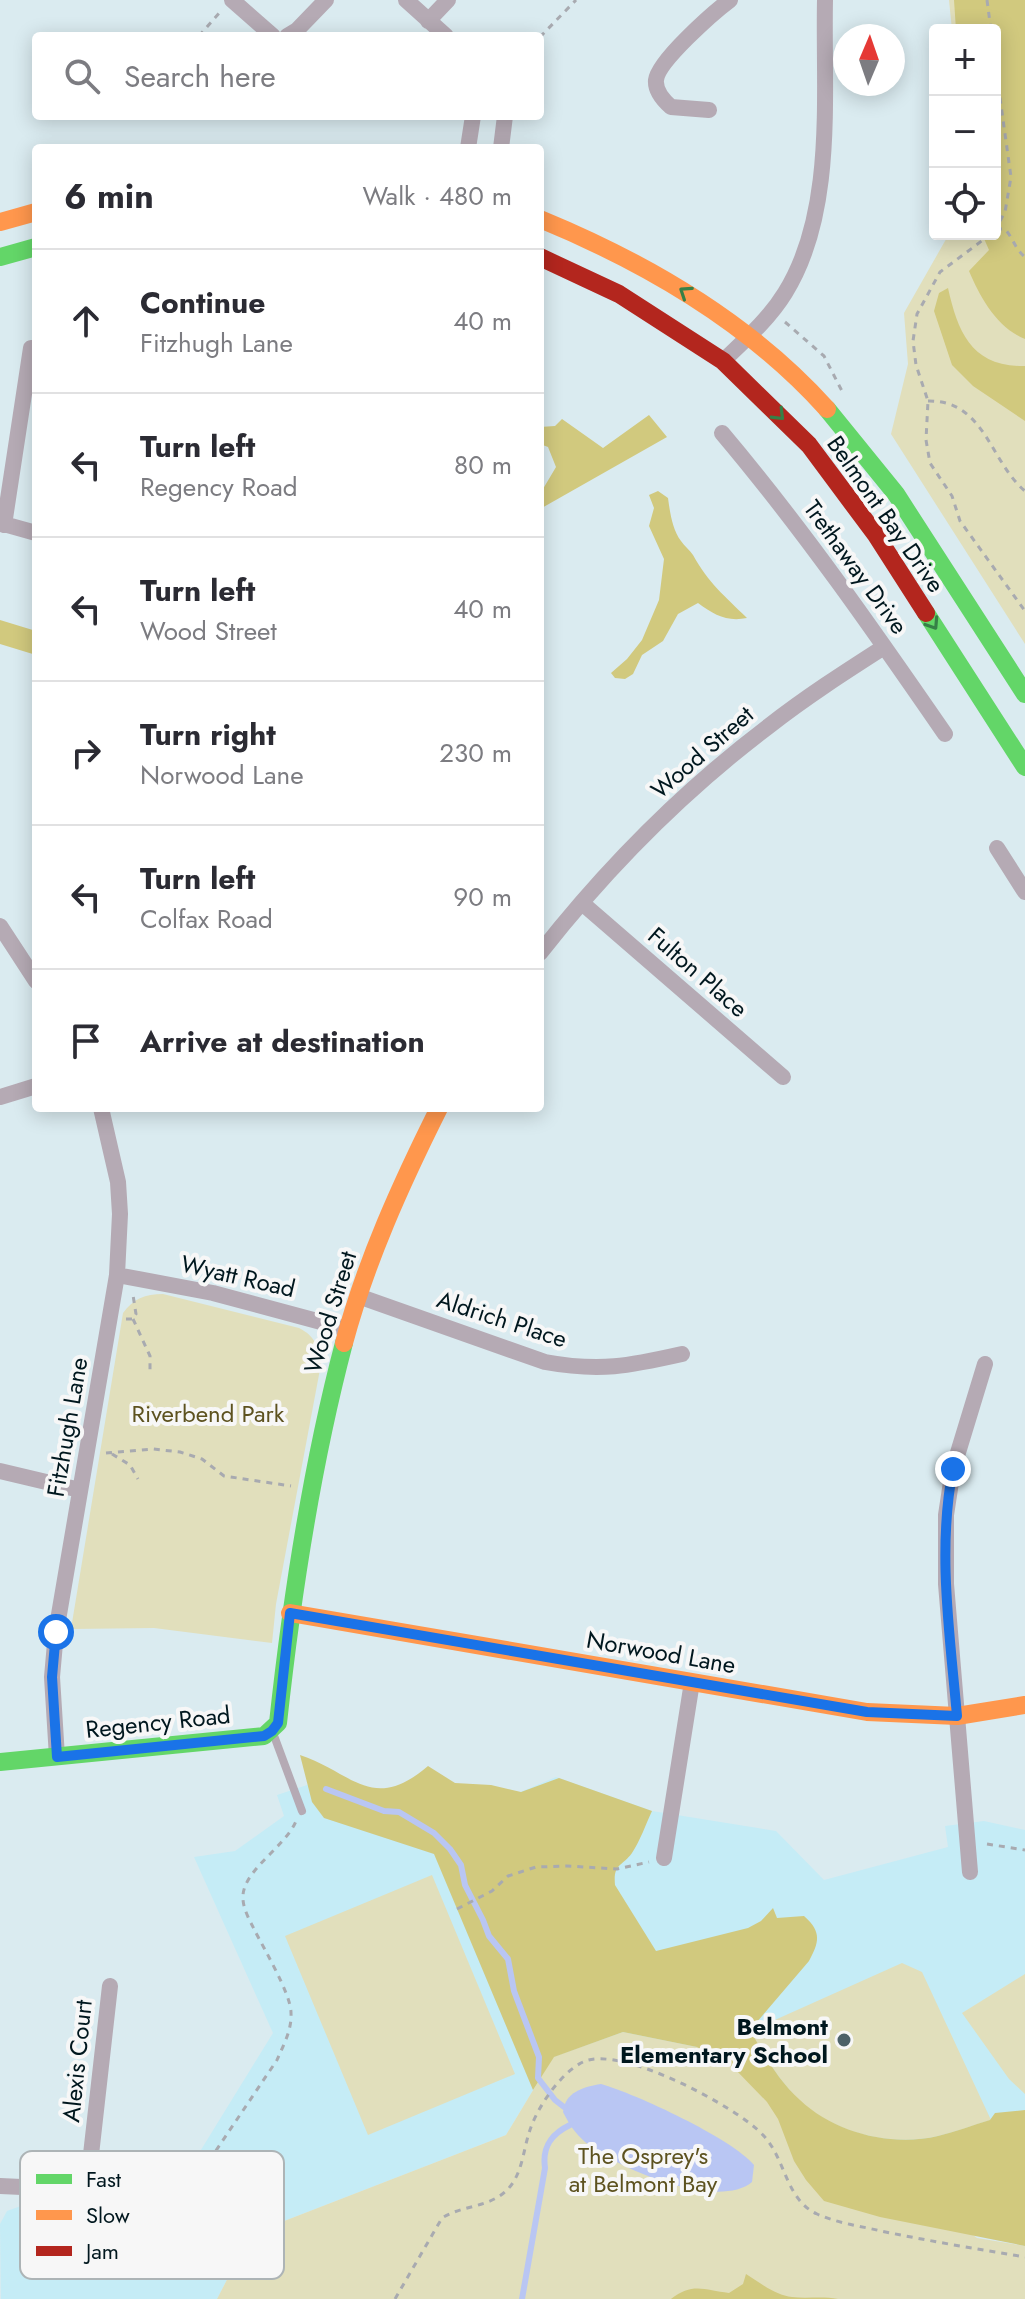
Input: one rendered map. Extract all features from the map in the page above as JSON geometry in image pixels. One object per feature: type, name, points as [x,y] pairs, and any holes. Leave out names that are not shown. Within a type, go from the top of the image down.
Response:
[{"type":"street","points":[[294,32],[326,0]]},
{"type":"street","points":[[406,0],[441,32]]},
{"type":"street","points":[[428,21],[448,0]]},
{"type":"street","points":[[709,110],[671,107],[657,90],[657,76],[667,60],[730,0]]},
{"type":"street","points":[[723,361],[749,337],[784,294],[807,246],[822,174],[825,0]]},
{"type":"street","points":[[227,4],[267,32]]},
{"type":"street","points":[[469,144],[472,120]]},
{"type":"street","points":[[502,144],[504,120]]},
{"type":"street","points":[[0,222],[32,213]]},
{"type":"street","name":"Belmont Bay Drive","points":[[544,221],[639,263],[749,337],[806,388],[847,430],[903,506],[1025,694]]},
{"type":"street","points":[[0,257],[32,248]]},
{"type":"street","name":"Belmont Bay Drive","points":[[544,259],[619,294],[723,361],[809,445],[849,496],[1025,767]]},
{"type":"street","points":[[31,348],[2,524],[32,532]]},
{"type":"street","name":"Trethaway Drive","points":[[722,433],[790,516],[945,734]]},
{"type":"street","name":"Wood Street","points":[[544,948],[649,830],[717,768],[769,725],[884,647]]},
{"type":"street","points":[[997,848],[1025,892]]},
{"type":"street","name":"Fulton Place","points":[[582,903],[783,1077]]},
{"type":"street","points":[[0,926],[32,975]]},
{"type":"street","points":[[0,1097],[32,1087]]},
{"type":"street","name":"Fitzhugh Lane","points":[[57,1757],[53,1716],[53,1653],[117,1275],[118,1182],[102,1112]]},
{"type":"street","name":"Wood Street","points":[[272,1731],[278,1723],[290,1613],[326,1413],[347,1329],[403,1179],[437,1112]]},
{"type":"street","name":"Wyatt Road","points":[[117,1275],[213,1293],[347,1329]]},
{"type":"street","name":"Aldrich Place","points":[[358,1296],[545,1362],[576,1367],[625,1367],[682,1354]]},
{"type":"street","points":[[970,1872],[946,1584],[946,1515],[953,1469],[985,1364]]},
{"type":"street","points":[[0,1471],[80,1490]]},
{"type":"street","name":"Norwood Lane","points":[[290,1613],[867,1712],[957,1716],[1025,1705]]},
{"type":"street","points":[[664,1858],[692,1682]]},
{"type":"street","name":"Regency Road","points":[[0,1762],[264,1736],[272,1731]]},
{"type":"street","name":"Alexis Court","points":[[91,2151],[110,1986]]},
{"type":"street","points":[[0,2186],[20,2187]]},
{"type":"lane","points":[[272,1731],[301,1808]]},
{"type":"path","points":[[544,33],[576,0]]},
{"type":"path","points":[[987,0],[990,24]]},
{"type":"path","points":[[202,32],[227,4]]},
{"type":"path","points":[[1000,96],[1011,177],[1001,219]]},
{"type":"path","points":[[1001,232],[1008,232],[1025,257]]},
{"type":"path","points":[[982,240],[940,272],[917,314],[913,341],[928,401],[926,440],[930,463],[952,496],[960,521],[1025,611]]},
{"type":"path","points":[[785,322],[824,356]]},
{"type":"path","points":[[928,401],[953,406],[971,417],[1025,491]]},
{"type":"path","points":[[133,1319],[150,1356],[150,1370]]},
{"type":"path","points":[[87,1456],[153,1449],[180,1452],[202,1459],[231,1478],[312,1489]]},
{"type":"path","points":[[109,1453],[130,1465],[138,1479]]},
{"type":"path","points":[[216,2151],[277,2060],[289,2028],[291,2008],[246,1911],[243,1892],[253,1875],[293,1829],[301,1808]]},
{"type":"path","points":[[967,1846],[990,1844],[1025,1850]]},
{"type":"path","points":[[457,1909],[492,1891],[508,1876],[536,1867],[617,1869],[664,1858]]},
{"type":"path","points":[[395,2299],[442,2218],[493,2201],[508,2189],[522,2162],[530,2129],[558,2084],[577,2065],[603,2057],[630,2062],[712,2099],[758,2130],[774,2151],[799,2202],[818,2215],[946,2244],[1025,2257]]},
{"type":"shaded area","points":[[954,0],[1025,0],[1025,339],[998,320],[969,271],[989,250],[985,240],[1001,240],[1001,24],[956,24]]},
{"type":"shaded area","points":[[948,288],[957,319],[970,344],[992,361],[1025,366],[1025,421],[973,386],[952,365],[934,311],[939,293]]},
{"type":"shaded area","points":[[649,415],[667,437],[544,507],[544,487],[556,467],[548,447],[544,446],[544,427],[555,426],[562,419],[603,448]]},
{"type":"shaded area","points":[[658,491],[668,498],[673,526],[682,543],[711,582],[747,618],[721,616],[698,603],[678,614],[663,641],[642,655],[633,674],[625,679],[615,678],[611,673],[642,640],[659,600],[664,559],[649,526],[654,508],[649,495]]},
{"type":"shaded area","points":[[0,620],[32,630],[32,654],[0,644]]},
{"type":"shaded area","points":[[300,1755],[362,1785],[377,1788],[392,1787],[409,1780],[428,1766],[455,1783],[491,1785],[521,1792],[559,1778],[652,1811],[635,1848],[617,1869],[615,1885],[656,1951],[748,1928],[761,1921],[773,1908],[777,1918],[804,1916],[814,1927],[817,1942],[809,1961],[750,2030],[785,2085],[800,2100],[847,2129],[902,2140],[938,2136],[990,2120],[995,2113],[1025,2110],[1025,2246],[880,2217],[824,2201],[794,2161],[778,2119],[767,2102],[733,2067],[697,2047],[623,2032],[554,2057],[533,2090],[434,1854],[324,1818],[312,1802]]},
{"type":"shaded area","name":"Belmont Elementary School","points":[[556,1777],[652,1811],[776,1831],[824,1880],[948,1847],[945,1826],[984,1821],[1025,1830],[1025,2246],[553,2057],[506,2135],[284,2221],[284,2151],[200,2151],[273,2033],[194,1857],[235,1851],[284,1816],[277,1795],[313,1783],[457,1819]]},
{"type":"shaded area","name":"Belmont Elementary School","points":[[20,2206],[20,2279],[227,2279],[217,2299],[1,2299],[0,2224],[7,2211]]},
{"type":"shaded area","points":[[746,2274],[786,2296],[838,2299],[671,2299],[692,2289],[729,2293],[743,2284]]},
{"type":"green space","points":[[949,0],[1025,0],[1025,644],[891,434],[908,364],[904,313],[946,240],[1001,240],[1001,24],[951,24]]},
{"type":"green space","name":"Riverbend Park","points":[[163,1294],[299,1328],[312,1338],[319,1352],[321,1364],[276,1604],[272,1643],[154,1628],[71,1629],[123,1313],[140,1298]]},
{"type":"green space","points":[[432,1875],[515,2074],[368,2135],[285,1936]]},
{"type":"green space","points":[[902,1963],[922,1972],[991,2120],[920,2139],[883,2138],[847,2129],[814,2112],[792,2093],[750,2031]]},
{"type":"green space","points":[[1025,1974],[1025,2094],[1009,2079],[962,2013]]},
{"type":"green space","name":"The Osprey's at Belmont Bay","points":[[623,2032],[727,2053],[977,2238],[1025,2246],[1025,2299],[217,2299],[227,2279],[284,2279],[284,2221],[506,2135],[553,2057]]},
{"type":"water","points":[[601,2084],[659,2107],[725,2142],[754,2165],[752,2182],[736,2190],[716,2192],[692,2189],[642,2174],[600,2152],[578,2135],[563,2112],[571,2095]]},
{"type":"waterway","points":[[326,1789],[384,1811],[399,1812],[434,1833],[450,1849],[461,1865],[465,1885],[489,1936],[508,1959],[514,1991],[539,2057],[538,2078],[564,2107]]},
{"type":"waterway","points":[[522,2299],[547,2148],[553,2137],[570,2125]]},
{"type":"traffic: fast","points":[[0,257],[32,248]]},
{"type":"traffic: fast","points":[[827,409],[896,494],[1025,694]]},
{"type":"traffic: fast","points":[[926,613],[1025,767]]},
{"type":"traffic: fast","points":[[0,1762],[264,1736],[278,1723],[304,1532],[344,1343]]},
{"type":"traffic: slow","points":[[0,222],[32,213]]},
{"type":"traffic: slow","points":[[544,221],[619,255],[694,298],[764,349],[827,409]]},
{"type":"traffic: slow","points":[[344,1343],[386,1223],[437,1112]]},
{"type":"traffic: slow","points":[[290,1613],[867,1712],[957,1716],[1025,1705]]},
{"type":"traffic: jam","points":[[544,259],[619,294],[723,361],[809,445],[876,535],[926,613]]},
{"type":"place","name":"Belmont Elementary School","points":[[844,2040]]},
{"type":"route","points":[[56,1632],[52,1677],[57,1757],[264,1736],[278,1723],[290,1613],[867,1712],[957,1716],[945,1551],[946,1515],[953,1469]]}]
